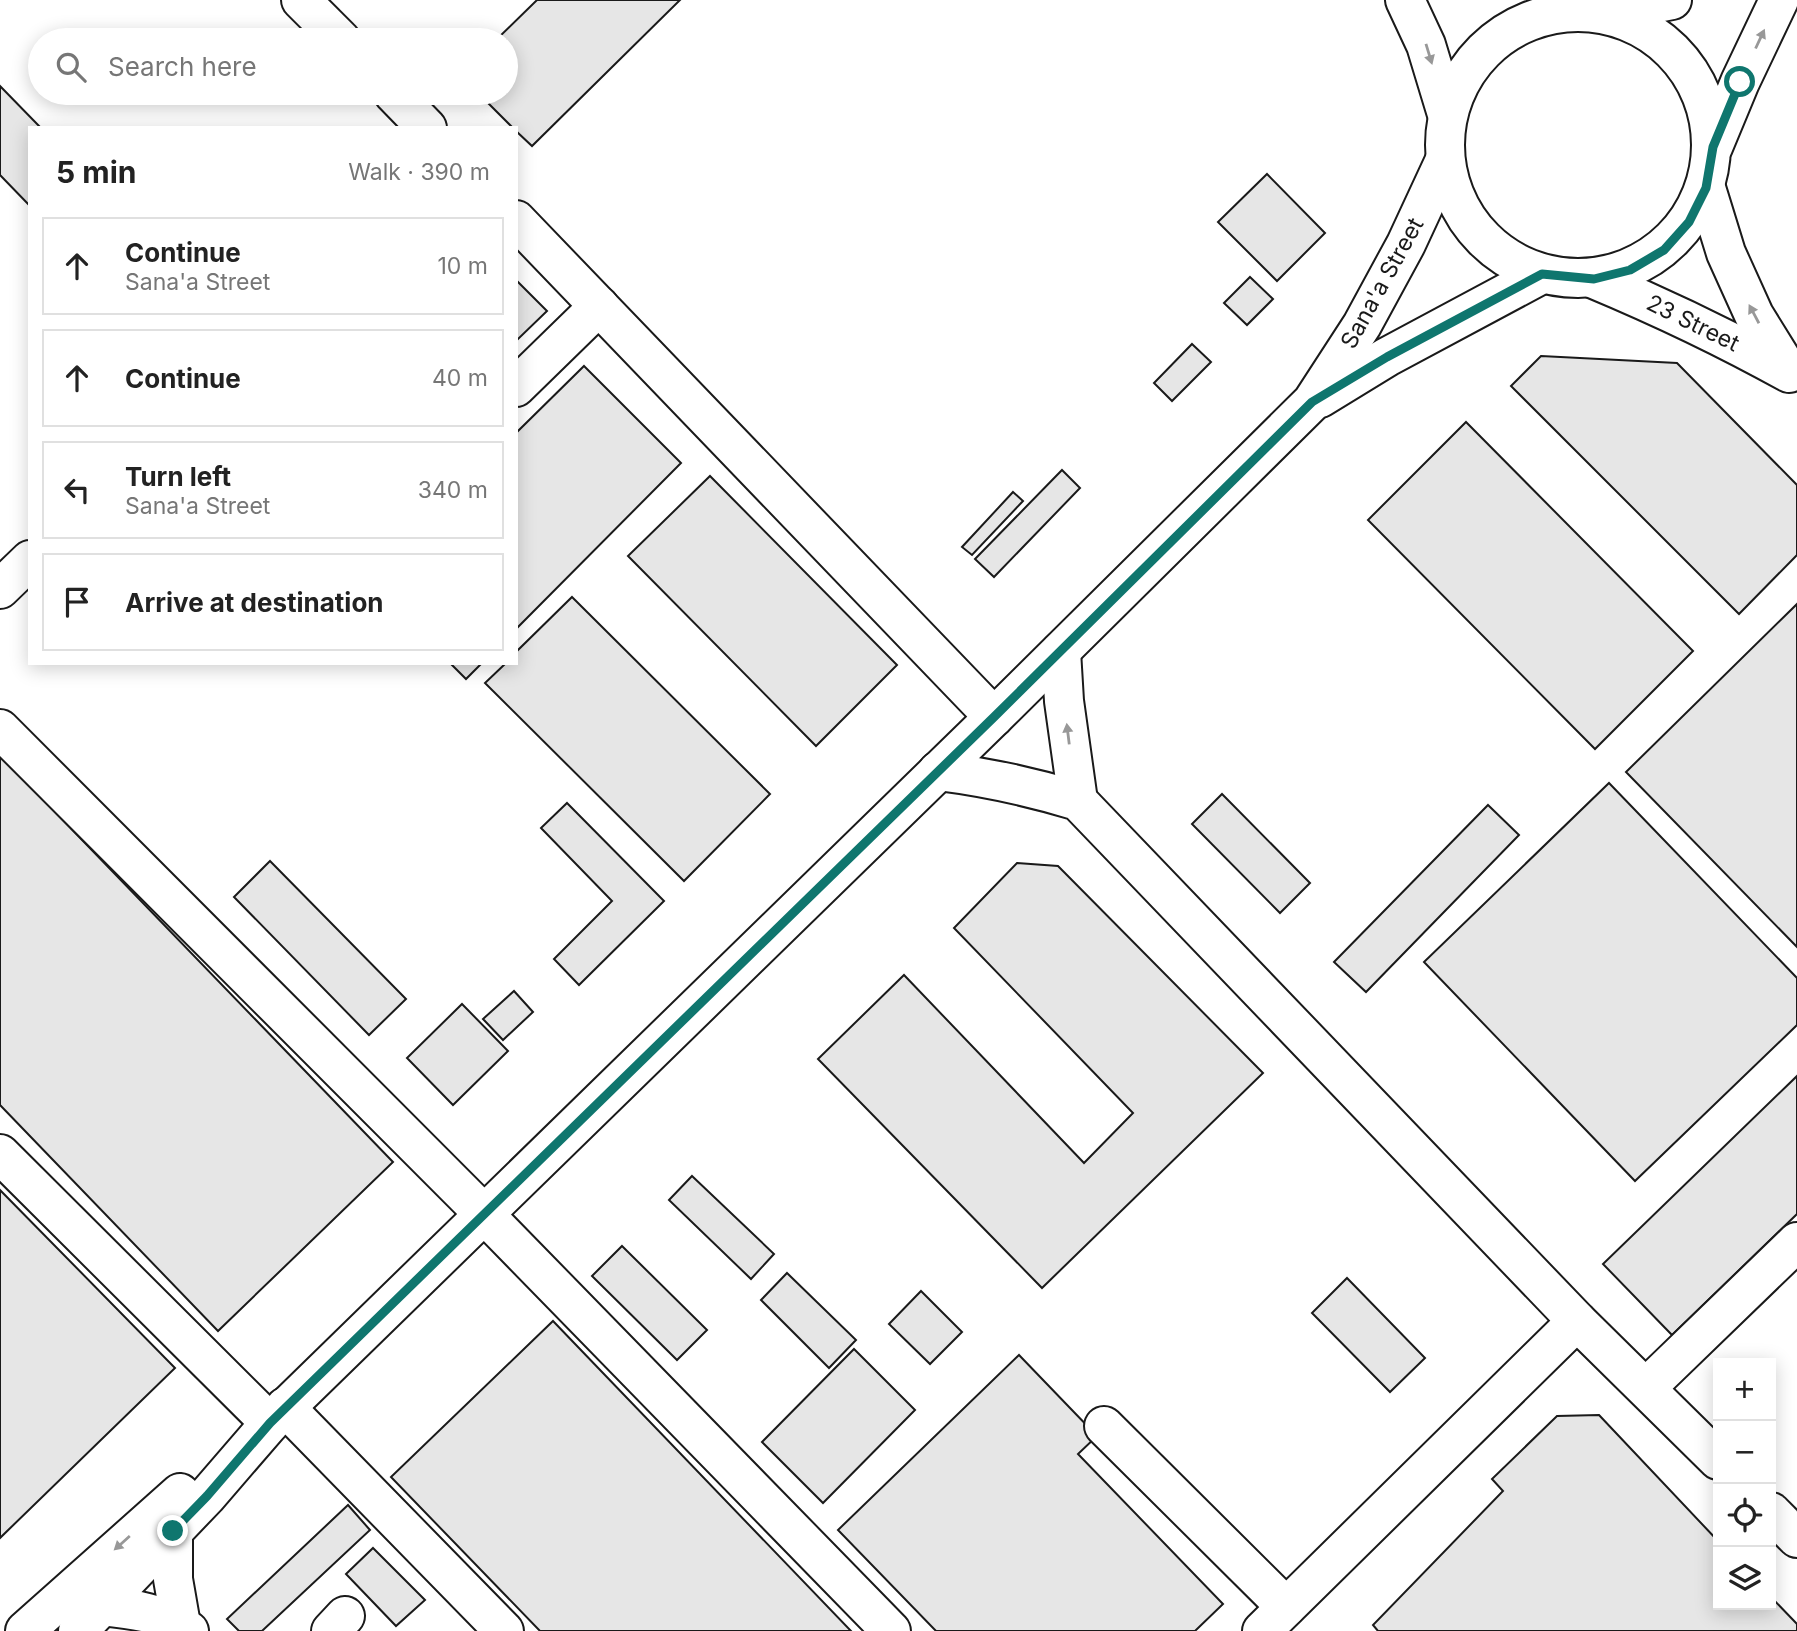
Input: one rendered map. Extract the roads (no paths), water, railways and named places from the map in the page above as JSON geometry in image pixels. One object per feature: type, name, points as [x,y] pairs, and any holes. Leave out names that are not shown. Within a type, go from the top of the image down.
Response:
[{"type":"street","points":[[301,0],[329,28]]},
{"type":"street","points":[[1405,0],[1426,45],[1446,111],[1445,160],[1461,210],[1495,250],[1542,274],[1594,279],[1630,270],[1664,250],[1689,222],[1706,188],[1713,147],[1779,0]]},
{"type":"street","points":[[1606,13],[1672,0]]},
{"type":"street","points":[[1446,111],[1463,75],[1487,46],[1542,6],[1606,13],[1649,31],[1683,62],[1706,101],[1713,147]]},
{"type":"street","points":[[405,105],[425,126]]},
{"type":"street","name":"Sana'a Street","points":[[90,1618],[207,1496],[277,1415],[994,717],[1312,402],[1362,325],[1400,256],[1445,160]]},
{"type":"street","name":"23 Street","points":[[1706,188],[1726,253],[1754,315],[1793,377]]},
{"type":"street","points":[[518,222],[994,717]]},
{"type":"street","name":"Sana'a Street","points":[[1312,402],[1387,357],[1542,274]]},
{"type":"street","name":"23 Street","points":[[1594,279],[1715,332],[1793,377]]},
{"type":"street","points":[[518,385],[599,306]]},
{"type":"street","points":[[0,589],[28,562]]},
{"type":"street","points":[[1061,651],[1065,714],[1078,801]]},
{"type":"street","points":[[0,729],[484,1214],[891,1631]]},
{"type":"street","points":[[938,771],[1009,782],[1078,801],[1577,1321],[1713,1456]]},
{"type":"street","points":[[0,1154],[504,1631]]},
{"type":"street","points":[[1646,1388],[1797,1242]]},
{"type":"street","points":[[1104,1426],[1274,1619],[1577,1321]]},
{"type":"street","name":"Sana'a Street","points":[[19,1627],[277,1415]]},
{"type":"street","points":[[1776,1518],[1797,1538]]},
{"type":"street","points":[[173,1531],[173,1579],[185,1628]]},
{"type":"street","points":[[90,1618],[142,1612],[185,1628]]}]
